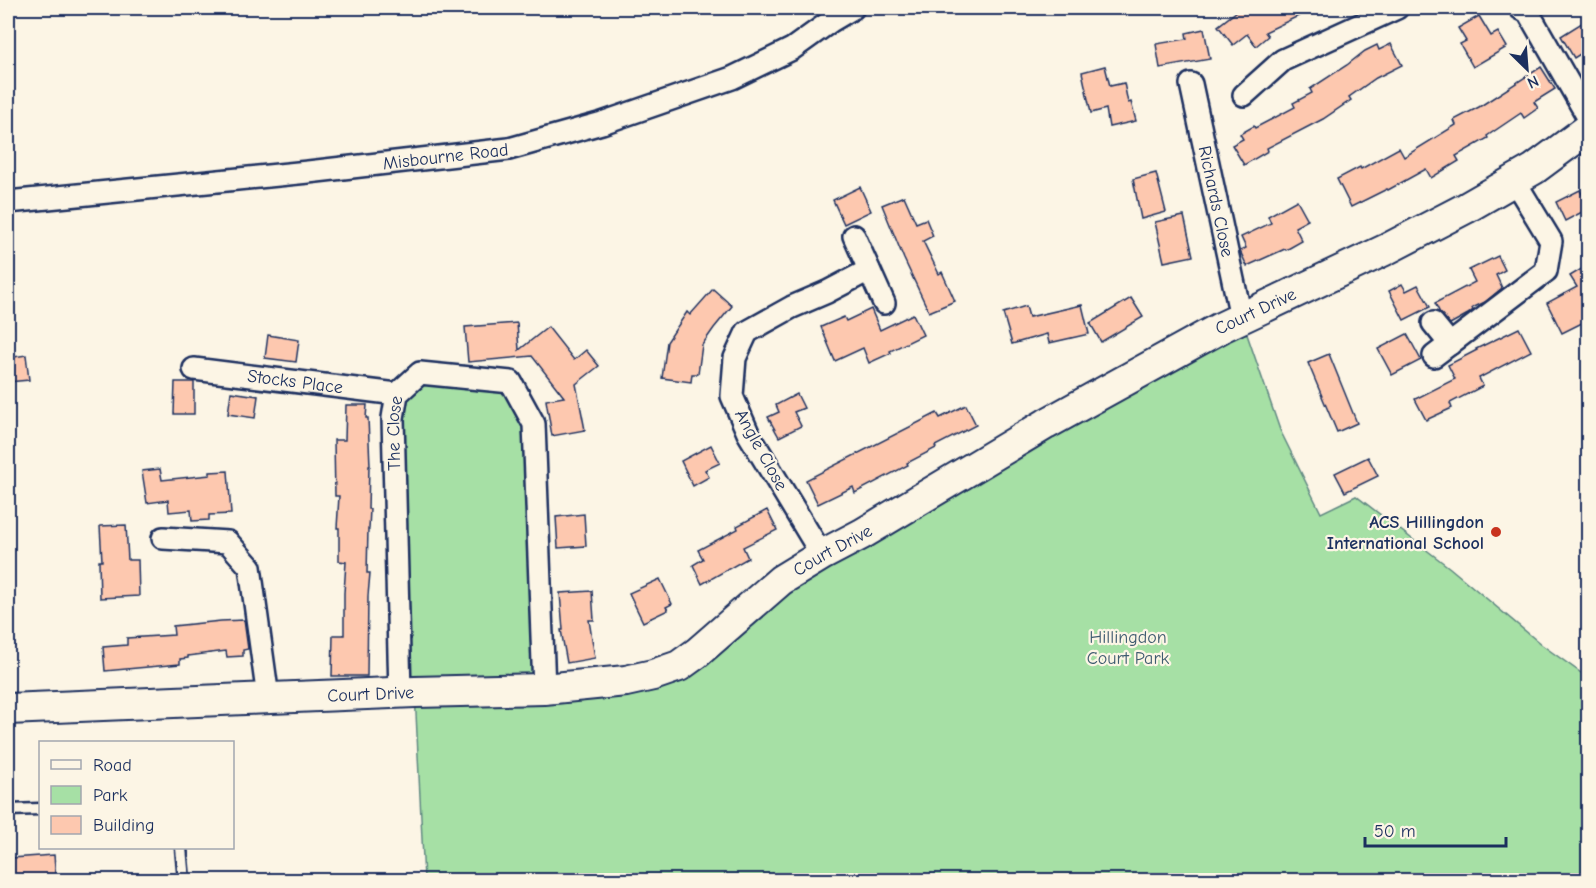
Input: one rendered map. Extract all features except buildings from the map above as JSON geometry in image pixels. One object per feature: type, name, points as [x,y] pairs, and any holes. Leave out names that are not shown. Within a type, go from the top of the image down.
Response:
[{"type":"street","name":"Misbourne Road","points":[[8,202],[308,172],[508,148],[602,123],[732,78],[792,49],[827,14],[853,8]]},
{"type":"street","points":[[1244,95],[1283,60],[1397,8]]},
{"type":"street","points":[[1528,9],[1588,117]]},
{"type":"street","name":"Richards Close","points":[[1191,84],[1241,317]]},
{"type":"street","name":"Court Drive","points":[[8,709],[544,689],[626,681],[679,666],[781,580],[822,555],[862,534],[1123,380],[1241,317],[1387,249],[1466,208],[1534,169],[1588,129]]},
{"type":"street","points":[[1433,323],[1442,350],[1546,270],[1551,241],[1515,180]]},
{"type":"street","points":[[854,236],[884,303]]},
{"type":"street","name":"Angle Close","points":[[822,555],[748,433],[740,415],[732,396],[735,358],[747,332],[792,307],[870,270]]},
{"type":"street","name":"Stocks Place","points":[[194,369],[397,394]]},
{"type":"street","name":"The Close","points":[[400,693],[393,418],[397,394],[420,373],[512,382],[534,424],[544,689]]},
{"type":"street","points":[[163,538],[228,542],[250,567],[268,698]]},
{"type":"lane","points":[[8,810],[39,810]]},
{"type":"lane","points":[[181,849],[184,880]]},
{"type":"green space","name":"Hillingdon Court Park","points":[[1241,317],[1280,430],[1321,513],[1356,496],[1450,568],[1542,645],[1588,678],[1588,880],[424,880],[415,692],[400,693],[393,418],[420,373],[511,382],[534,424],[544,689],[626,681]]},
{"type":"place","name":"ACS Hillingdon International School","points":[[1496,532]]}]
